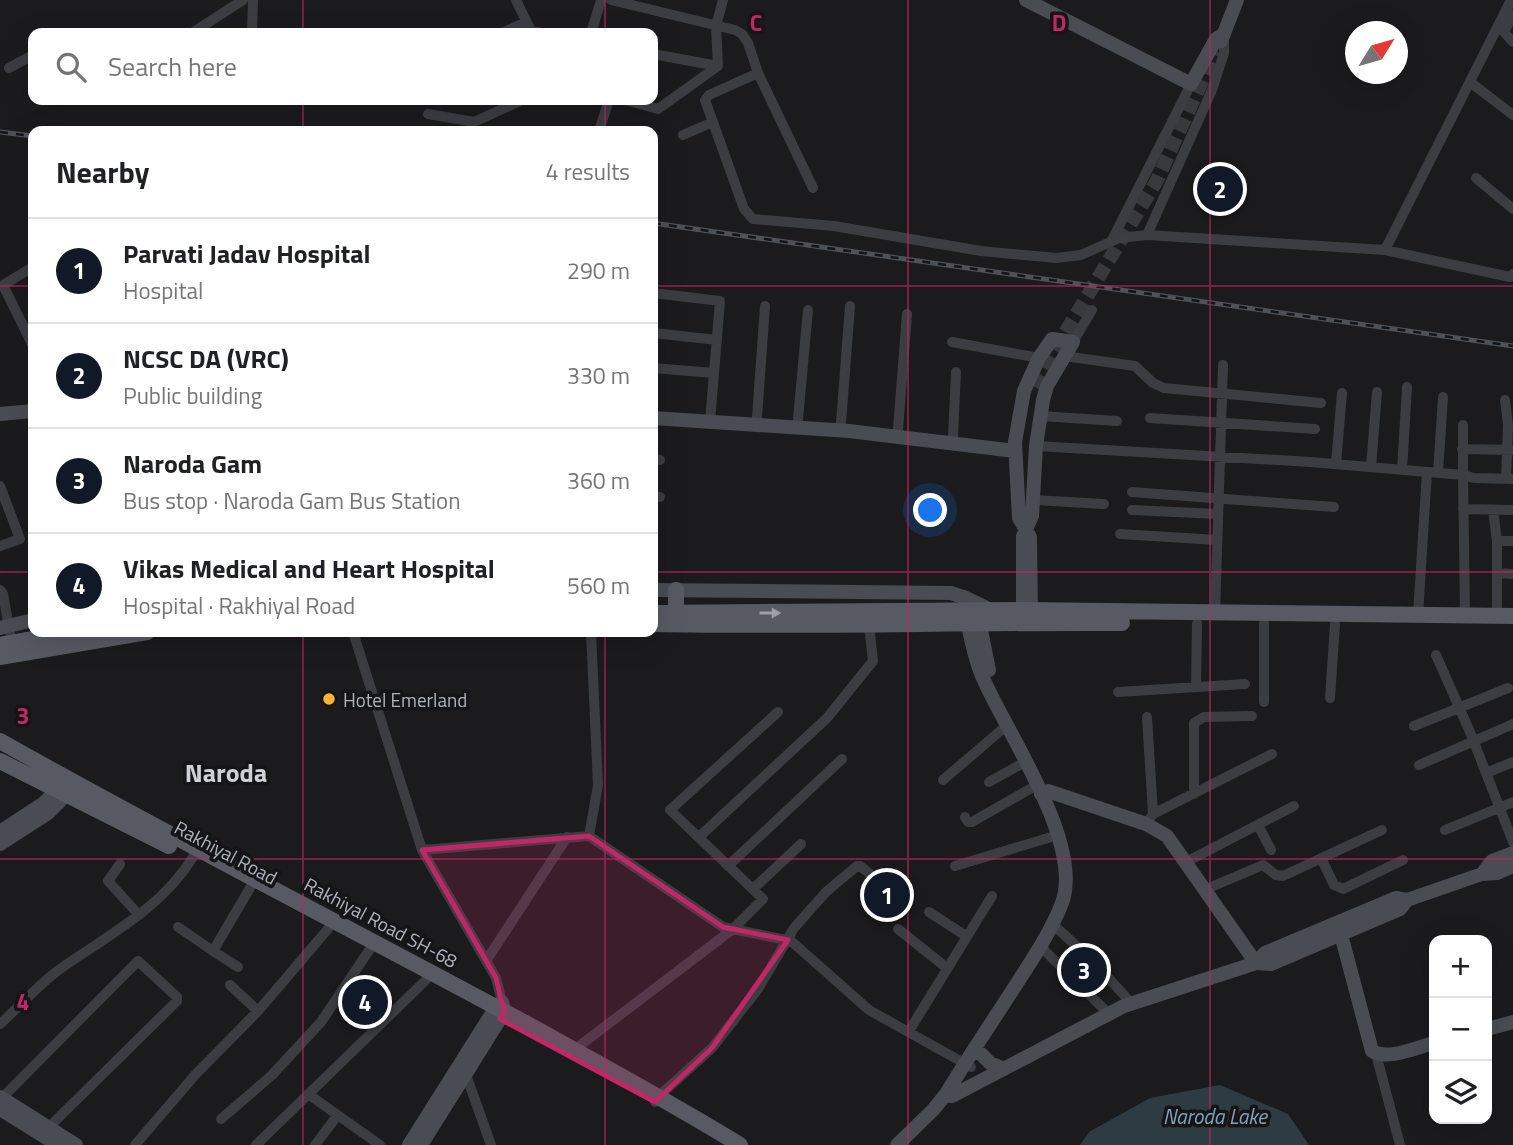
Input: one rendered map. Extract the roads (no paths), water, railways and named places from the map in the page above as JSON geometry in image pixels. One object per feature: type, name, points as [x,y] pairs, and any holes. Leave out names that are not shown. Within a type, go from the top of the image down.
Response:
[{"type":"main road","points":[[673,625],[676,590]]},
{"type":"main road","points":[[658,615],[673,625],[976,615],[1197,623],[1513,625]]},
{"type":"main road","points":[[658,624],[869,625],[976,615]]},
{"type":"main road","points":[[1027,616],[1505,616]]},
{"type":"main road","points":[[6,644],[44,637]]},
{"type":"main road","points":[[0,657],[118,637]]},
{"type":"main road","name":"Rakhiyal Road SH-68","points":[[0,741],[67,787],[575,1051],[740,1145]]},
{"type":"main road","name":"Rakhiyal Road","points":[[0,761],[67,787],[192,857],[426,980],[499,1011],[657,1099],[726,1145]]},
{"type":"street","points":[[200,28],[243,0]]},
{"type":"street","points":[[252,28],[253,0]]},
{"type":"street","points":[[516,0],[531,28]]},
{"type":"street","points":[[593,28],[601,0]]},
{"type":"street","points":[[611,0],[735,30],[745,38],[758,73],[813,188]]},
{"type":"street","points":[[718,66],[716,26],[723,0]]},
{"type":"street","points":[[1026,0],[1191,84]]},
{"type":"street","points":[[1217,49],[1237,0]]},
{"type":"street","points":[[1385,250],[1511,0]]},
{"type":"street","points":[[1513,14],[1504,32],[1513,42]]},
{"type":"street","points":[[1112,240],[1216,38],[1224,34]]},
{"type":"street","points":[[1147,235],[1212,90],[1224,53],[1224,34]]},
{"type":"street","points":[[658,55],[718,66]]},
{"type":"street","points":[[9,68],[28,58]]},
{"type":"street","points":[[643,105],[658,109],[718,66]]},
{"type":"street","points":[[758,73],[707,97],[705,103],[744,209],[753,219],[834,226],[981,251],[1056,258],[1081,255],[1112,240],[1147,235],[1385,250],[1510,277],[1513,274]]},
{"type":"street","points":[[1470,82],[1513,115]]},
{"type":"street","points":[[428,114],[474,122],[511,105]]},
{"type":"street","points":[[601,126],[607,105]]},
{"type":"street","points":[[682,135],[713,122]]},
{"type":"street","points":[[1476,178],[1513,209]]},
{"type":"street","points":[[28,270],[1,286],[28,337]]},
{"type":"street","points":[[658,294],[720,301],[710,417]]},
{"type":"street","points":[[757,417],[765,306]]},
{"type":"street","points":[[841,423],[850,306]]},
{"type":"street","points":[[798,419],[808,310]]},
{"type":"street","points":[[1027,616],[1023,536],[1032,516],[1029,502],[1040,416],[1048,386],[1092,310]]},
{"type":"street","points":[[898,429],[907,314]]},
{"type":"street","points":[[658,334],[717,340]]},
{"type":"street","points":[[1026,529],[1019,518],[1015,447],[1024,391],[1038,358],[1052,339],[1073,342]]},
{"type":"street","points":[[952,342],[1038,358]]},
{"type":"street","points":[[1064,356],[1135,366],[1159,387],[1321,403]]},
{"type":"street","points":[[1215,614],[1223,365]]},
{"type":"street","points":[[658,368],[714,373]]},
{"type":"street","points":[[953,436],[956,372]]},
{"type":"street","points":[[1402,470],[1407,387]]},
{"type":"street","points":[[1371,467],[1377,392]]},
{"type":"street","points":[[1336,464],[1342,393]]},
{"type":"street","points":[[1418,615],[1432,472],[1443,397]]},
{"type":"street","points":[[1036,446],[1336,464],[1510,479],[1505,400]]},
{"type":"street","points":[[0,414],[28,411]]},
{"type":"street","points":[[658,411],[1015,447]]},
{"type":"street","points":[[1040,416],[1117,421]]},
{"type":"street","points":[[658,418],[798,419],[953,436],[1015,447]]},
{"type":"street","points":[[1150,418],[1315,429]]},
{"type":"street","points":[[0,423],[28,420]]},
{"type":"street","points":[[1463,425],[1465,614]]},
{"type":"street","points":[[1462,449],[1510,450]]},
{"type":"street","points":[[0,486],[20,539],[0,546]]},
{"type":"street","points":[[1132,492],[1334,507]]},
{"type":"street","points":[[1029,502],[1104,504]]},
{"type":"street","points":[[1463,509],[1513,510]]},
{"type":"street","points":[[1132,510],[1217,514]]},
{"type":"street","points":[[1493,510],[1497,573],[1505,616]]},
{"type":"street","points":[[1120,534],[1217,540]]},
{"type":"street","points":[[1497,541],[1513,541]]},
{"type":"street","points":[[1497,573],[1513,574]]},
{"type":"street","points":[[0,590],[3,594],[6,644]]},
{"type":"street","points":[[658,590],[951,593],[966,598],[976,615],[985,658],[1042,790],[1058,835],[1066,873],[1062,903],[1029,965],[940,1113],[908,1145]]},
{"type":"street","points":[[968,1065],[980,1054],[1058,929],[1072,900],[1074,874],[1067,835],[1006,726],[978,666],[976,615]]},
{"type":"street","points":[[5,627],[28,621]]},
{"type":"street","points":[[1196,687],[1197,623]]},
{"type":"street","points":[[1264,623],[1264,702]]},
{"type":"street","points":[[1330,698],[1335,624]]},
{"type":"street","points":[[699,837],[827,718],[873,661],[869,625]]},
{"type":"street","points":[[355,637],[422,850],[496,978],[499,1011],[421,1145]]},
{"type":"street","points":[[589,836],[598,785],[592,637]]},
{"type":"street","points":[[1436,655],[1474,741],[1513,842]]},
{"type":"street","points":[[1118,692],[1245,684]]},
{"type":"street","points":[[1413,726],[1508,688]]},
{"type":"street","points":[[575,1051],[733,929],[764,900],[670,810],[778,712]]},
{"type":"street","points":[[1194,794],[1194,723],[1204,717],[1252,716]]},
{"type":"street","points":[[1147,717],[1150,819]]},
{"type":"street","points":[[1419,765],[1513,724]]},
{"type":"street","points":[[943,780],[1006,726]]},
{"type":"street","points":[[1150,819],[1272,754]]},
{"type":"street","points":[[728,866],[842,759]]},
{"type":"street","points":[[989,782],[1025,762]]},
{"type":"street","points":[[1486,773],[1513,762]]},
{"type":"street","points":[[0,832],[67,787]]},
{"type":"street","points":[[0,844],[40,818],[67,787]]},
{"type":"street","points":[[965,817],[968,822],[972,821],[1042,790],[1150,819],[1167,836],[1256,963]]},
{"type":"street","points":[[1445,830],[1513,802]]},
{"type":"street","points":[[1186,862],[1294,806]]},
{"type":"street","points":[[1258,825],[1271,850]]},
{"type":"street","points":[[1204,890],[1259,866],[1265,866],[1280,877],[1382,830]]},
{"type":"street","points":[[955,866],[1058,835]]},
{"type":"street","points":[[422,850],[589,836],[723,927],[788,940],[869,1010],[968,1065]]},
{"type":"street","points":[[486,961],[568,837]]},
{"type":"street","points":[[753,889],[801,844]]},
{"type":"street","points":[[1482,874],[1492,861],[1513,853]]},
{"type":"street","points":[[0,1024],[58,971],[139,915],[167,889],[192,857]]},
{"type":"street","points":[[1321,858],[1334,885],[1343,889],[1403,860]]},
{"type":"street","points":[[120,864],[108,881],[139,915]]},
{"type":"street","points":[[657,1099],[712,1048],[758,989],[794,928],[826,892],[853,868],[860,866],[874,877]]},
{"type":"street","points":[[897,1145],[949,1095],[1132,1003],[1256,963],[1271,964],[1396,898],[1407,900],[1513,866]]},
{"type":"street","points":[[213,951],[250,888]]},
{"type":"street","points":[[909,1031],[992,896]]},
{"type":"street","points":[[929,912],[966,936]]},
{"type":"street","points":[[178,927],[238,967]]},
{"type":"street","points":[[1340,928],[1370,1047],[1377,1054],[1400,1145]]},
{"type":"street","points":[[135,1145],[328,929]]},
{"type":"street","points":[[898,929],[947,968]]},
{"type":"street","points":[[1058,929],[1096,964],[1132,1003]]},
{"type":"street","points":[[221,1119],[271,1075],[321,1022],[370,949]]},
{"type":"street","points":[[1045,951],[1109,1014]]},
{"type":"street","points":[[52,1140],[177,1001],[177,997],[138,961],[0,1101],[52,1140],[76,1145]]},
{"type":"street","points":[[260,1144],[426,980]]},
{"type":"street","points":[[230,985],[257,1011]]},
{"type":"street","points":[[1492,1028],[1513,1022]]},
{"type":"street","points":[[1377,1054],[1389,1055],[1429,1044]]},
{"type":"street","points":[[980,1054],[990,1063],[1004,1069]]},
{"type":"street","points":[[409,1145],[464,1068]]},
{"type":"street","points":[[464,1068],[491,1145]]},
{"type":"street","points":[[308,1094],[364,1141],[380,1145]]},
{"type":"street","points":[[315,1145],[337,1116]]},
{"type":"water","name":"Naroda Lake","points":[[1220,1085],[1288,1114],[1309,1145],[1080,1145],[1089,1132],[1150,1098]]},
{"type":"tunnel","points":[[1033,386],[1156,182],[1216,51]]},
{"type":"railway","points":[[0,132],[28,135]]},
{"type":"railway","points":[[658,224],[1513,346]]},
{"type":"place","name":"NCSC DA (VRC)","points":[[1220,189]]},
{"type":"place","name":"Hotel Emerland","points":[[329,699]]},
{"type":"place","name":"Parvati Jadav Hospital","points":[[887,895]]},
{"type":"place","name":"Naroda Gam","points":[[1084,970]]},
{"type":"place","name":"Vikas Medical and Heart Hospital","points":[[365,1002]]},
{"type":"district","name":"Naroda","points":[[226,772]]}]
